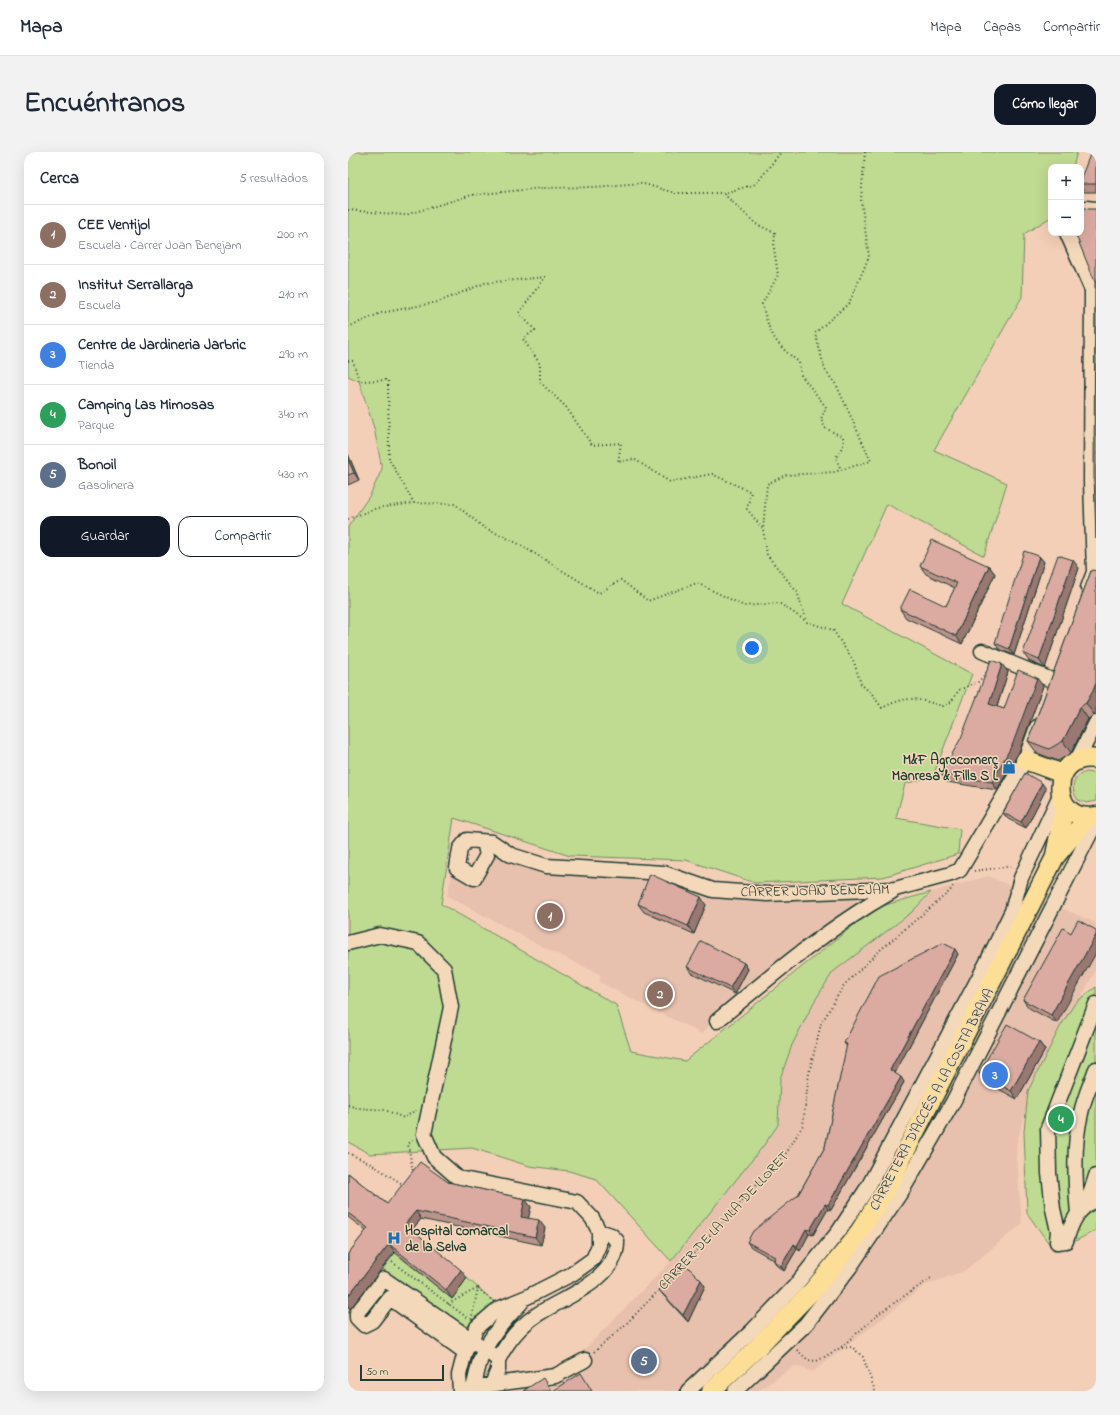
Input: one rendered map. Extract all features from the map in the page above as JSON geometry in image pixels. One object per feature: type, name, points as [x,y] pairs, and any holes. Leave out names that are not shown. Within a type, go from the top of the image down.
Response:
[{"type":"main road","points":[[1026,760],[1063,774],[1090,758]]},
{"type":"main road","name":"CARRETERA D'ACCÉS A LA COSTA BRAVA","points":[[1055,857],[1063,800],[1060,786],[1063,774]]},
{"type":"main road","points":[[1063,800],[1072,812],[1093,817]]},
{"type":"main road","name":"CARRETERA D'ACCÉS A LA COSTA BRAVA","points":[[711,1391],[755,1350],[813,1290],[854,1240],[889,1184],[1055,857],[1079,828],[1093,817]]},
{"type":"street","points":[[1068,236],[1092,290],[1091,482],[1095,572],[1084,601]]},
{"type":"street","points":[[988,654],[1054,681]]},
{"type":"street","points":[[1049,696],[1060,667]]},
{"type":"street","points":[[959,873],[1026,760],[1041,717]]},
{"type":"street","points":[[1090,758],[1096,723]]},
{"type":"street","points":[[688,1391],[752,1331],[790,1292],[839,1231],[868,1187],[1012,911],[1028,864],[1063,800]]},
{"type":"street","points":[[735,1391],[790,1341],[806,1324],[850,1267],[903,1189],[962,1084],[1090,835],[1093,817]]},
{"type":"street","name":"CARRER JOAN BENEJAM","points":[[484,842],[492,842],[511,855],[546,866],[664,873],[713,890],[767,894],[895,889],[959,873]]},
{"type":"street","points":[[717,1021],[789,961],[859,909],[895,889]]},
{"type":"street","points":[[348,943],[380,935],[418,943],[444,969],[452,1007],[424,1134],[434,1157],[458,1178],[577,1202],[592,1218],[599,1231],[599,1245],[593,1259],[572,1274],[527,1297],[498,1309],[477,1327],[467,1346],[459,1375],[468,1390]]},
{"type":"street","points":[[1096,1004],[1093,1008],[1092,1015],[1048,1128],[1049,1173],[1053,1209],[1058,1231],[1057,1242],[1066,1241],[1070,1225],[1087,1206],[1096,1176]]},
{"type":"street","points":[[1087,1206],[1075,1178],[1077,1132],[1081,1111],[1096,1069]]},
{"type":"street","points":[[916,1095],[946,1074]]},
{"type":"street","points":[[928,1109],[962,1084]]},
{"type":"street","points":[[492,1384],[498,1370],[498,1360],[506,1346],[524,1326],[535,1316],[591,1284],[608,1267],[617,1251],[617,1241],[611,1234],[599,1231]]},
{"type":"street","points":[[467,1346],[384,1279],[357,1313],[357,1318],[364,1325],[372,1321],[390,1298],[467,1346],[485,1349],[498,1360]]},
{"type":"street","points":[[468,1390],[485,1349],[507,1318],[527,1297]]},
{"type":"street","points":[[468,1390],[492,1384],[555,1376],[586,1360]]},
{"type":"path","points":[[348,210],[405,215],[472,195],[542,188],[595,187],[641,183],[675,193],[723,193],[756,184],[781,152]]},
{"type":"path","points":[[807,622],[797,592],[767,554],[763,529],[767,484],[786,475],[834,472],[871,461],[837,386],[825,370],[815,332],[849,303],[869,257],[861,199],[865,152]]},
{"type":"path","points":[[723,193],[756,224],[775,233],[774,248],[778,275],[762,304],[770,331],[784,351],[799,362],[800,375],[826,406],[821,419],[825,428],[843,437],[844,444],[836,458],[841,470]]},
{"type":"path","points":[[348,327],[381,313],[438,302],[485,283],[545,277],[519,313],[535,330],[523,339],[540,364],[540,382],[566,407],[592,445],[621,442],[618,462],[634,459],[670,482],[712,474],[752,492],[747,509],[763,529]]},
{"type":"path","points":[[348,361],[353,362],[359,381],[388,380],[389,458],[414,503]]},
{"type":"path","points":[[348,519],[377,508],[414,503],[455,504],[483,527],[520,544],[599,593],[621,580],[648,601],[697,583],[744,606],[779,603],[807,622],[833,630],[854,662],[861,684],[872,694],[882,708],[895,702],[910,698],[943,706],[951,702],[959,690],[978,682],[989,669],[988,654]]},
{"type":"path","points":[[959,873],[1028,864]]},
{"type":"path","name":"CARRER DE LA VILA DE LLORET","points":[[586,1360],[651,1299],[787,1152],[803,1125],[810,1073],[821,1024],[844,986],[879,951],[950,891],[959,873]]},
{"type":"path","points":[[348,1105],[358,1108],[385,1110],[404,1118],[431,1099]]},
{"type":"path","points":[[414,1174],[408,1144],[424,1134]]},
{"type":"path","points":[[348,1153],[371,1164],[404,1185],[408,1180]]},
{"type":"path","points":[[392,1262],[471,1321]]},
{"type":"path","points":[[790,1341],[800,1354],[808,1360],[817,1361],[840,1348],[881,1312],[931,1278]]},
{"type":"path","points":[[448,1304],[478,1288]]},
{"type":"path","points":[[471,1321],[478,1288]]},
{"type":"path","points":[[471,1321],[496,1304],[478,1288]]},
{"type":"path","points":[[840,1348],[852,1347],[863,1357],[875,1391]]},
{"type":"shaded area","points":[[493,847],[546,870],[663,876],[717,899],[866,899],[738,993],[702,1034],[599,982],[601,975],[547,949],[447,896],[453,869],[478,881]]},
{"type":"shaded area","points":[[988,876],[1096,923],[1096,970],[1032,1087],[1016,1146],[1022,1224],[964,1271],[924,1286],[813,1372],[795,1366],[758,1391],[482,1391],[522,1374],[572,1362],[671,1261],[778,1125],[780,1079],[792,1045],[814,1002],[833,972],[912,912],[931,892]]},
{"type":"green space","points":[[348,152],[1077,152],[1074,164],[1048,164],[1048,219],[1024,234],[1022,297],[934,450],[1007,483],[984,556],[887,504],[842,604],[972,674],[933,776],[905,784],[896,818],[960,829],[958,854],[883,877],[755,883],[686,860],[570,856],[454,818],[441,904],[616,1005],[631,1051],[685,1061],[875,908],[931,892],[912,912],[833,972],[814,1002],[792,1045],[780,1079],[778,1125],[764,1145],[671,1261],[596,1179],[569,1171],[529,1166],[472,1148],[370,1154],[348,1142],[348,527],[370,495],[382,469],[374,428],[359,381],[348,376]]},
{"type":"green space","points":[[1087,772],[1096,774],[1096,801],[1087,803],[1078,800],[1073,787],[1078,776]]},
{"type":"green space","points":[[1096,987],[1096,1230],[1055,1252],[1027,1213],[1024,1132],[1028,1091],[1060,1027],[1075,1003]]},
{"type":"green space","points":[[395,1253],[452,1299],[467,1278],[498,1305],[468,1331],[383,1269]]},
{"type":"building","points":[[1091,152],[1096,152],[1096,184],[1084,184],[1084,170]]},
{"type":"building","points":[[1084,208],[1096,209],[1096,539],[1094,474],[1095,282],[1076,236],[1084,236]]},
{"type":"building","points":[[348,459],[354,473],[348,475]]},
{"type":"building","points":[[932,540],[989,566],[956,636],[900,609],[910,589],[946,606],[957,583],[920,566]]},
{"type":"building","points":[[1024,551],[1039,556],[1009,649],[995,643]]},
{"type":"building","points":[[1058,555],[1073,560],[1039,660],[1023,653]]},
{"type":"building","points":[[1091,571],[1096,571],[1096,683],[1086,703],[1080,707],[1063,741],[1049,749],[1028,741]]},
{"type":"building","points":[[991,660],[1002,664],[989,704],[1004,709],[1018,670],[1037,678],[1013,743],[992,782],[941,774],[961,738]]},
{"type":"building","points":[[1025,773],[1042,783],[1021,822],[1003,813]]},
{"type":"building","points":[[650,874],[701,897],[688,926],[638,904]]},
{"type":"building","points":[[1078,920],[1096,930],[1096,935],[1051,1015],[1023,1000],[1063,928],[1071,933]]},
{"type":"building","points":[[701,941],[744,963],[730,988],[687,967]]},
{"type":"building","points":[[943,943],[955,949],[890,1070],[901,1077],[828,1205],[825,1204],[810,1230],[806,1229],[797,1246],[794,1244],[781,1266],[774,1261],[775,1257],[747,1242],[753,1231],[798,1195],[825,1147],[847,1044],[844,1043],[879,976]]},
{"type":"building","points":[[1007,1024],[1039,1042],[1011,1091],[979,1073]]},
{"type":"building","points":[[420,1162],[448,1182],[525,1199],[521,1217],[539,1220],[535,1237],[416,1211],[405,1224],[461,1270],[446,1290],[389,1244],[348,1296],[348,1254],[368,1228],[348,1213],[348,1173],[387,1204]]},
{"type":"building","points":[[686,1265],[701,1280],[683,1315],[659,1290]]},
{"type":"building","points":[[581,1373],[592,1391],[553,1391]]},
{"type":"building","points":[[543,1378],[551,1391],[523,1391]]},
{"type":"place","name":"M&F Agrocomerç Manresa & Fills S L","points":[[1009,767]]},
{"type":"place","name":"CEE Ventijol","points":[[550,916]]},
{"type":"place","name":"Institut Serrallarga","points":[[660,994]]},
{"type":"place","name":"Centre de Jardineria Jarbric","points":[[995,1075]]},
{"type":"place","name":"Camping Las Mimosas","points":[[1061,1119]]},
{"type":"place","name":"Hospital comarcal de la Selva","points":[[394,1238]]},
{"type":"place","name":"Bonoil","points":[[644,1361]]}]
